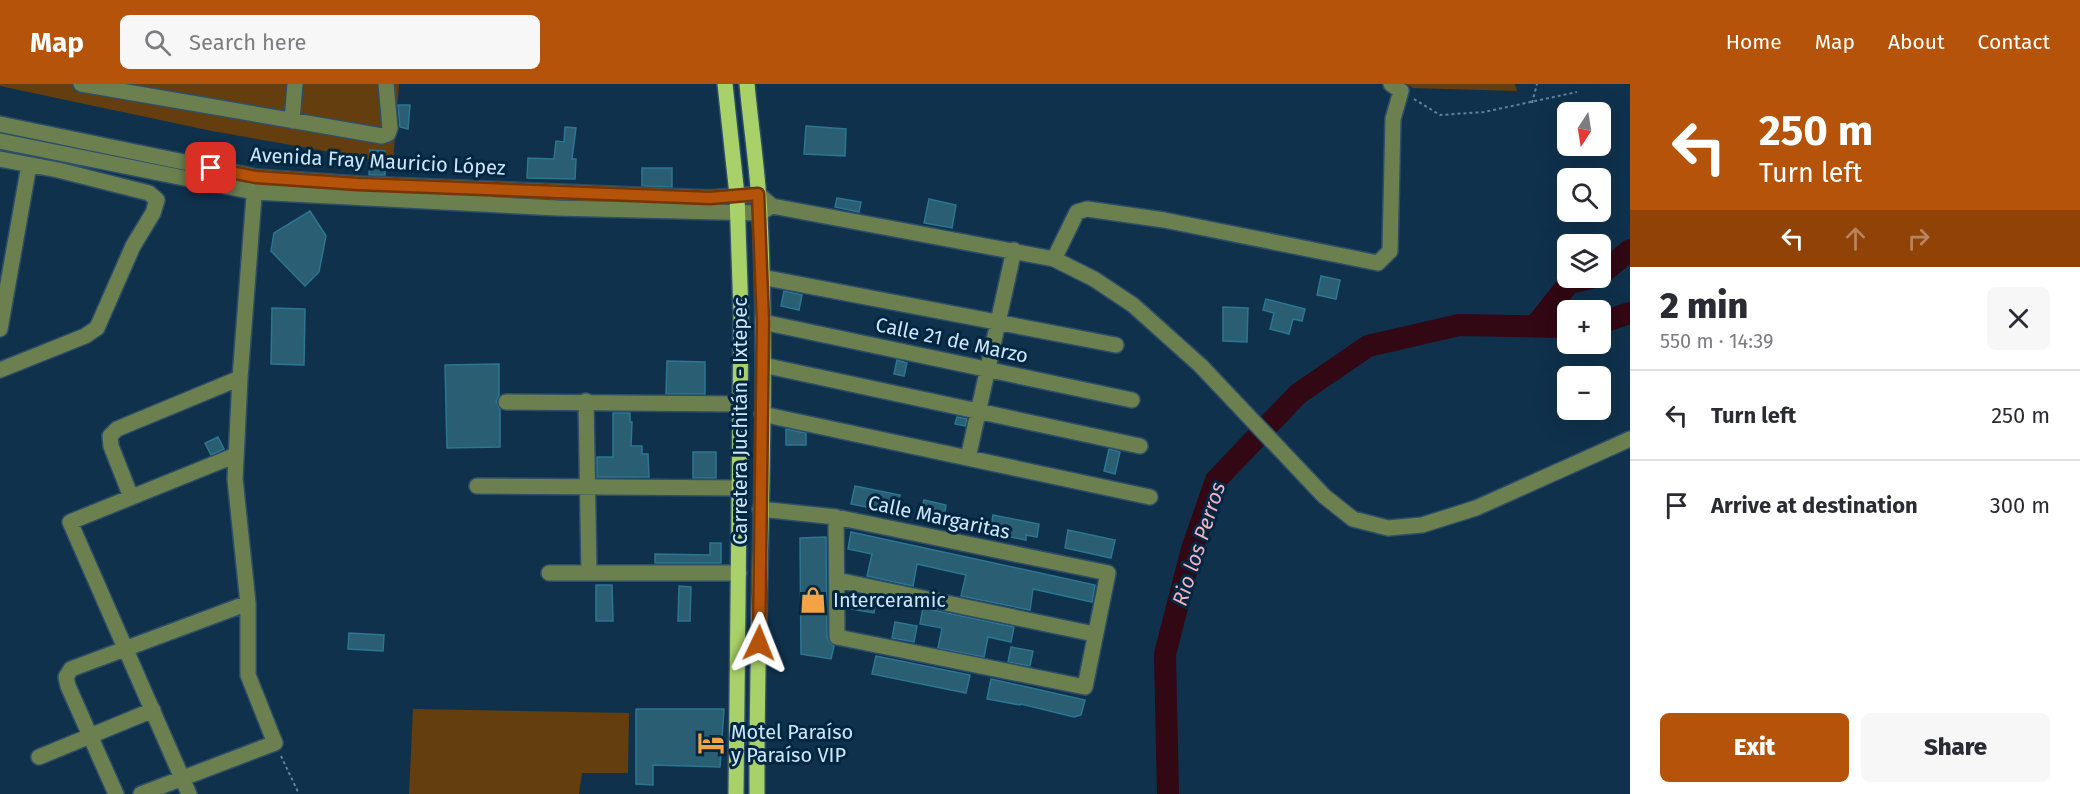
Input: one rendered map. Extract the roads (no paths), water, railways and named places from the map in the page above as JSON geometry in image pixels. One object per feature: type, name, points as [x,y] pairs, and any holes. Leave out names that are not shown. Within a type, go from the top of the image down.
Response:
[{"type":"main road","name":"Carretera Juchitán - Ixtepec","points":[[725,84],[737,195],[741,315],[736,794]]},
{"type":"main road","name":"Carretera Juchitán - Ixtepec","points":[[747,84],[758,194],[766,209],[762,277],[763,365],[757,794]]},
{"type":"street","points":[[81,84],[382,136],[388,134],[390,128],[386,84]]},
{"type":"street","points":[[292,121],[295,84]]},
{"type":"street","points":[[1054,259],[1077,212],[1087,208],[1164,220],[1378,263],[1390,251],[1393,119],[1396,87]]},
{"type":"street","name":"Avenida Fray Mauricio López","points":[[0,124],[255,184],[370,184],[710,198],[758,194]]},
{"type":"street","name":"Avenida Fray Mauricio López","points":[[0,141],[255,184],[557,208],[738,213],[766,209],[1014,250],[1054,259],[1094,279],[1133,305],[1201,366],[1324,496],[1353,519],[1388,528],[1422,525],[1476,508],[1630,439]]},
{"type":"street","points":[[0,159],[149,193],[157,200],[153,213],[134,246],[97,328],[86,336],[0,370]]},
{"type":"street","points":[[0,329],[29,165]]},
{"type":"street","points":[[141,794],[275,743],[248,675],[248,603],[236,479],[240,378],[255,184]]},
{"type":"street","points":[[968,459],[1014,250]]},
{"type":"street","points":[[762,277],[1116,345]]},
{"type":"street","name":"Calle 21 de Marzo","points":[[763,322],[1131,400]]},
{"type":"street","points":[[763,365],[1140,447]]},
{"type":"street","points":[[131,497],[111,446],[110,436],[117,429],[240,378]]},
{"type":"street","points":[[586,401],[589,573]]},
{"type":"street","points":[[506,402],[741,404]]},
{"type":"street","points":[[762,414],[1150,497]]},
{"type":"street","points":[[189,794],[70,522],[236,455]]},
{"type":"street","points":[[477,486],[740,488]]},
{"type":"street","name":"Calle Margaritas","points":[[760,508],[836,517],[1108,573],[1094,634]]},
{"type":"street","points":[[836,517],[837,637],[1085,687],[1094,634],[837,580]]},
{"type":"street","points":[[549,573],[739,573]]},
{"type":"street","points":[[116,794],[68,686],[66,677],[71,669],[248,603]]},
{"type":"street","points":[[39,757],[153,710]]},
{"type":"waterway","name":"Rio los Perros","points":[[1611,266],[1630,250]]},
{"type":"waterway","name":"Rio los Perros","points":[[1535,326],[1565,288]]},
{"type":"waterway","name":"Rio los Perros","points":[[1611,319],[1630,313]]},
{"type":"waterway","name":"Rio los Perros","points":[[1168,794],[1165,654],[1192,549],[1216,480],[1298,394],[1368,346],[1459,325],[1557,327]]},
{"type":"place","name":"Interceramic","points":[[813,600]]},
{"type":"place","name":"Motel Paraíso y Paraíso VIP","points":[[711,743]]}]
